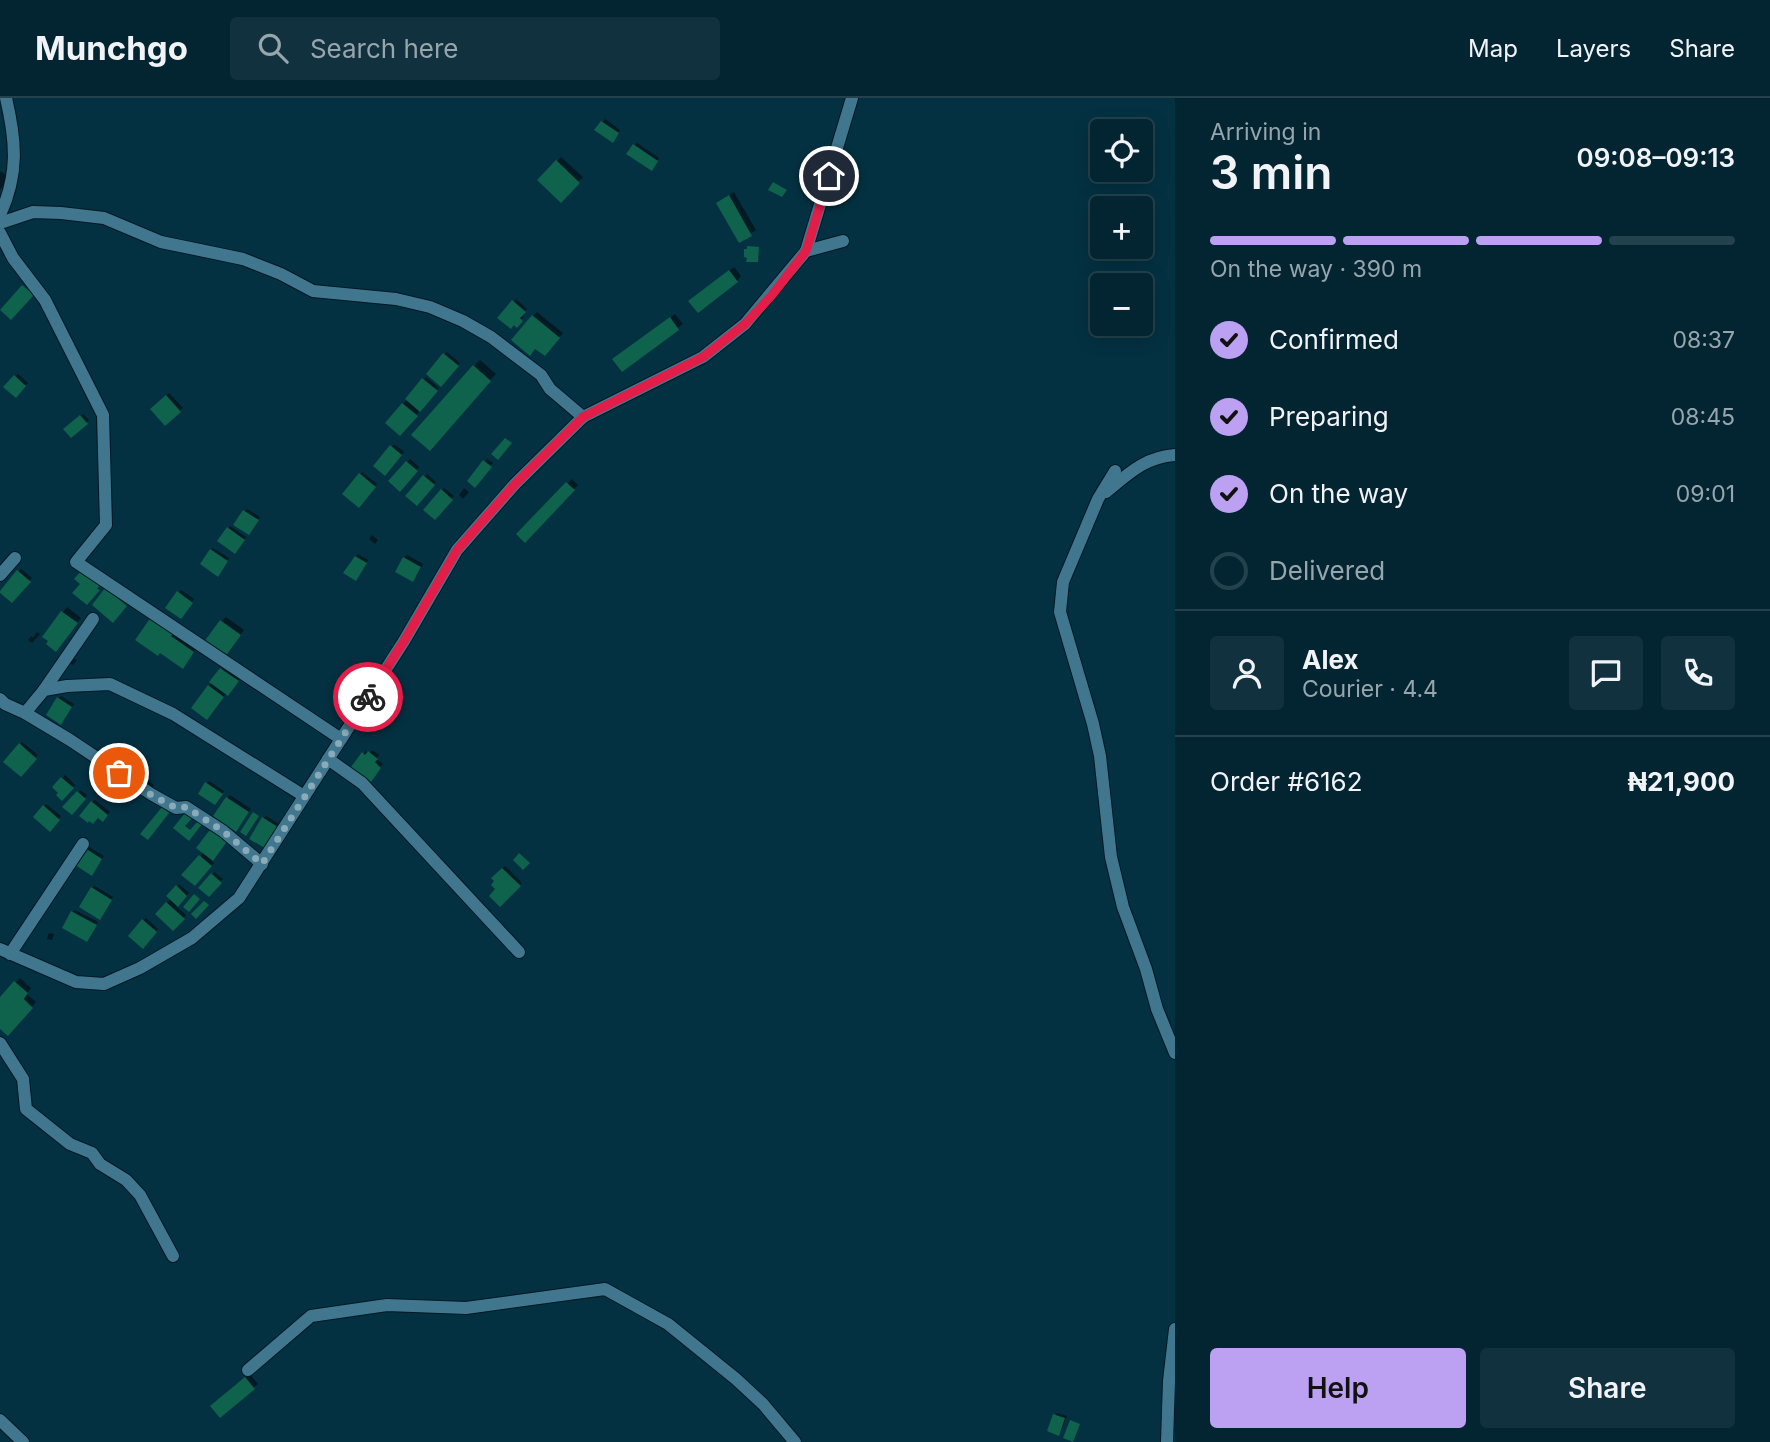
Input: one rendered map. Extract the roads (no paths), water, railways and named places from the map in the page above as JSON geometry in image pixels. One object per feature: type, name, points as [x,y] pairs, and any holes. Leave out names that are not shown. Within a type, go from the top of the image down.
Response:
[{"type":"street","points":[[0,215],[14,172],[13,132],[6,98]]},
{"type":"street","points":[[83,844],[5,951],[76,982],[104,984],[140,968],[192,938],[239,898],[404,641],[457,550],[515,484],[583,417],[703,357],[745,324],[772,295],[806,251],[852,98]]},
{"type":"street","points":[[0,223],[33,212],[104,218],[161,242],[243,259],[282,274],[313,291],[396,299],[430,306],[491,337],[541,375],[550,389],[583,417]]},
{"type":"street","points":[[0,233],[13,258],[45,300],[103,415],[106,525],[76,562],[341,739]]},
{"type":"street","points":[[806,251],[843,241]]},
{"type":"street","points":[[1098,499],[1131,471],[1159,456],[1175,455]]},
{"type":"street","points":[[1115,471],[1098,499],[1063,582],[1060,612],[1100,756],[1111,857],[1120,897],[1146,969],[1157,1009],[1175,1053]]},
{"type":"street","points":[[0,575],[15,558]]},
{"type":"street","points":[[25,713],[93,619]]},
{"type":"street","points":[[44,690],[110,684],[173,713],[304,796]]},
{"type":"street","points":[[0,699],[70,740],[150,794],[176,808],[186,807],[223,831],[262,864]]},
{"type":"street","points":[[328,759],[362,783],[519,952]]},
{"type":"street","points":[[0,1044],[23,1079],[26,1109],[70,1144],[92,1153],[100,1164],[126,1180],[140,1195],[173,1256]]},
{"type":"street","points":[[248,1370],[311,1316],[387,1305],[466,1308],[605,1289],[668,1324],[717,1363],[763,1404],[795,1442]]},
{"type":"street","points":[[1167,1442],[1169,1381],[1175,1329]]},
{"type":"street","points":[[0,1420],[23,1442]]}]
